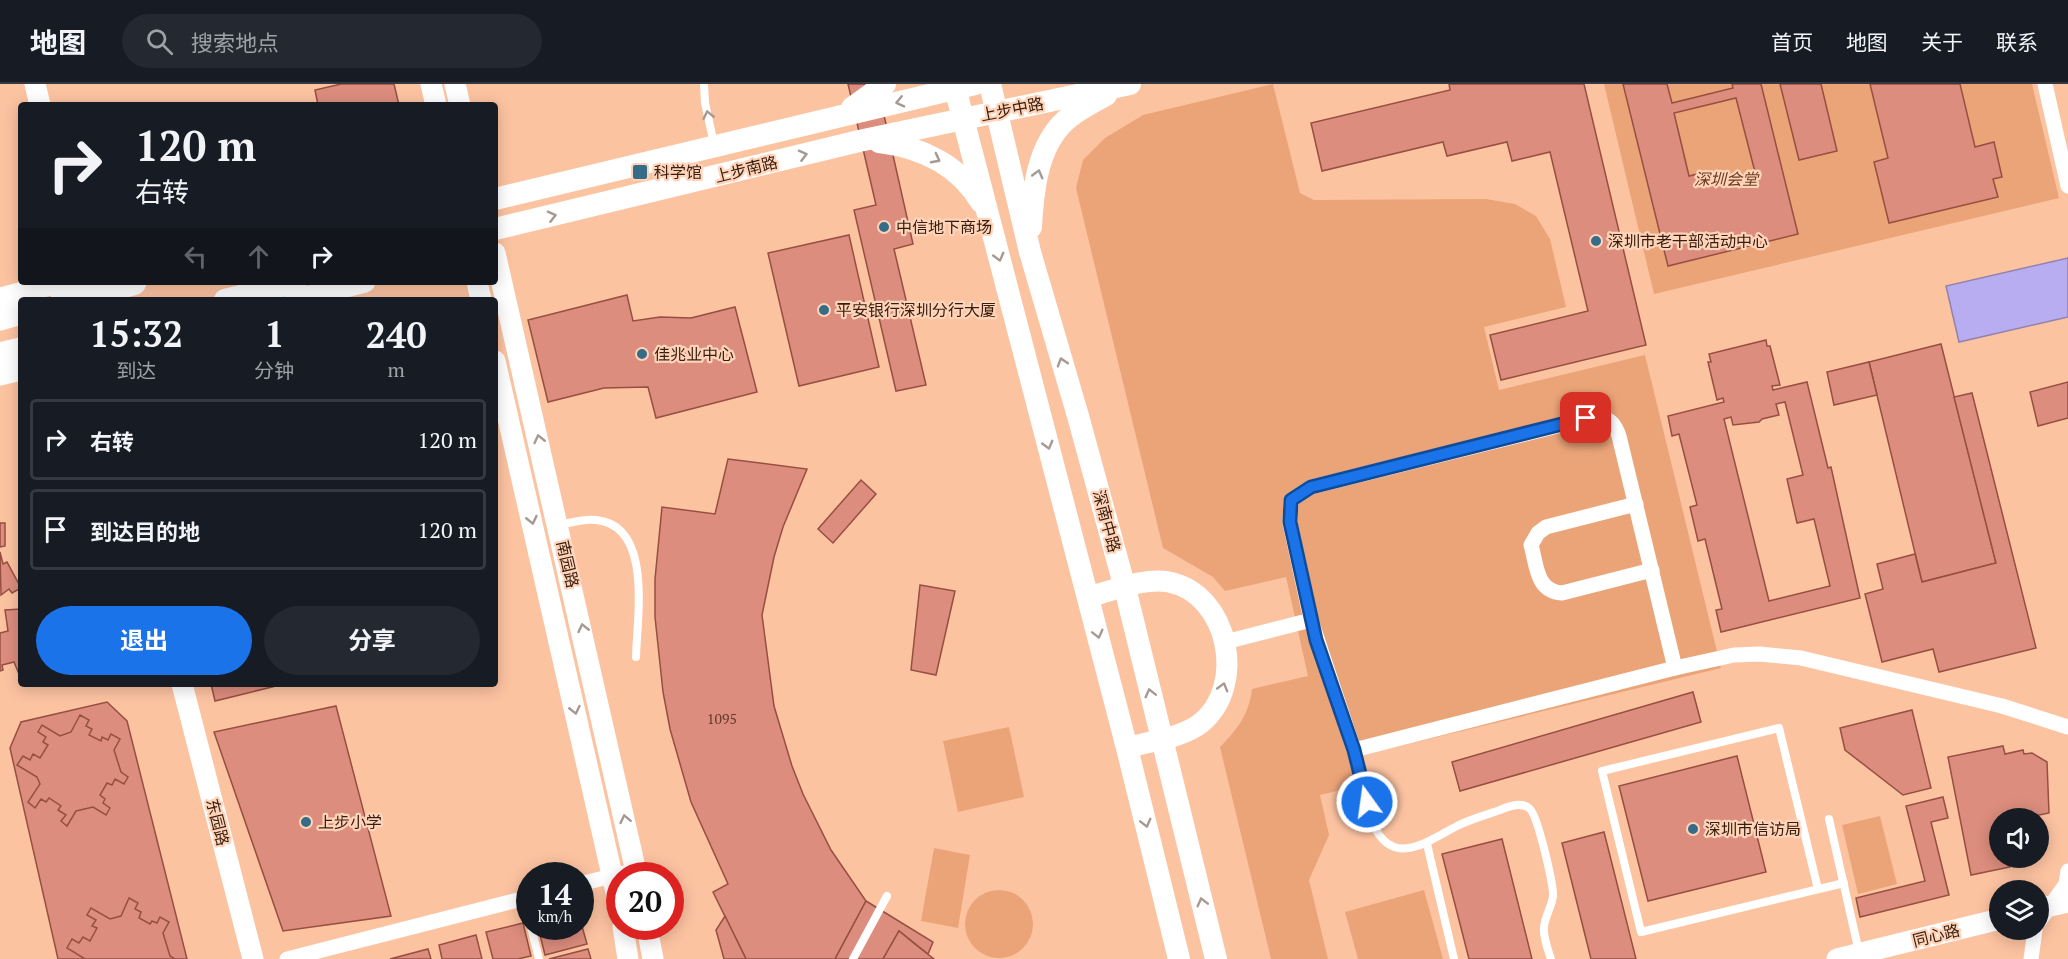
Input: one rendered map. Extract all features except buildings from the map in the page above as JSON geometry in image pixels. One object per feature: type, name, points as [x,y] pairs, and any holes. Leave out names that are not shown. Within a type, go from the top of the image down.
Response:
[{"type":"highway","points":[[76,297],[122,285]]},
{"type":"highway","points":[[0,317],[18,312]]},
{"type":"highway","points":[[0,356],[18,352]]},
{"type":"main road","points":[[845,114],[885,84]]},
{"type":"main road","name":"深南中路","points":[[990,84],[1030,252],[1125,588],[1216,959]]},
{"type":"main road","points":[[1030,252],[1033,197],[1043,154],[1052,138],[1066,120],[1126,85]]},
{"type":"main road","name":"上步中路","points":[[963,119],[1126,85]]},
{"type":"main road","name":"上步南路","points":[[498,198],[961,86]]},
{"type":"main road","points":[[961,86],[963,119],[1127,748],[1179,959]]},
{"type":"main road","name":"上步南路","points":[[498,229],[860,141],[963,119]]},
{"type":"main road","points":[[860,141],[908,147],[948,166],[975,192],[990,223]]},
{"type":"main road","points":[[237,297],[284,285]]},
{"type":"street","points":[[35,84],[39,102]]},
{"type":"street","points":[[431,84],[435,102]]},
{"type":"street","points":[[455,84],[459,102]]},
{"type":"street","points":[[2045,84],[2068,186]]},
{"type":"street","name":"南园路","points":[[498,266],[635,862]]},
{"type":"street","points":[[0,297],[50,285]]},
{"type":"street","points":[[306,297],[353,285]]},
{"type":"street","points":[[0,375],[18,371]]},
{"type":"street","name":"南园路","points":[[499,394],[610,862]]},
{"type":"street","points":[[1675,668],[1615,425],[1607,418],[1598,416],[1311,487],[1291,500],[1289,509],[1311,620],[1354,750],[1675,668],[1734,655],[1760,654],[1801,658],[2002,706],[2068,727]]},
{"type":"street","points":[[1636,504],[1546,527],[1538,533],[1531,545],[1541,585],[1551,592],[1563,593],[1652,570]]},
{"type":"street","points":[[1088,597],[1162,581],[1185,588],[1208,607],[1221,628],[1225,642],[1227,669],[1225,682],[1212,710],[1194,728],[1127,748]]},
{"type":"street","points":[[1225,642],[1311,620]]},
{"type":"street","name":"东园路","points":[[183,687],[253,959]]},
{"type":"street","points":[[2049,910],[2066,884],[2068,871]]},
{"type":"street","points":[[287,959],[516,901]]},
{"type":"street","name":"同心路","points":[[1837,959],[1989,922]]},
{"type":"street","points":[[625,940],[628,959]]},
{"type":"street","points":[[649,940],[653,959]]},
{"type":"street","points":[[2031,959],[2034,940]]},
{"type":"lane","points":[[704,84],[705,103],[715,146]]},
{"type":"lane","points":[[559,525],[598,520],[620,530],[628,540],[638,570],[636,657]]},
{"type":"lane","points":[[1818,889],[1779,728],[1602,771],[1641,932],[1844,883]]},
{"type":"lane","points":[[1354,750],[1377,833],[1394,847],[1409,849],[1427,844],[1458,826],[1512,806],[1524,806],[1530,809],[1536,823],[1553,894],[1543,929],[1551,959]]},
{"type":"lane","points":[[1829,819],[1860,953]]},
{"type":"lane","points":[[1427,844],[1454,959]]},
{"type":"lane","points":[[853,959],[887,896]]},
{"type":"lane","points":[[534,940],[539,959]]},
{"type":"green space","points":[[1273,84],[1300,193],[1314,200],[1486,199],[1515,204],[1536,216],[1550,239],[1566,307],[1484,327],[1499,390],[1645,355],[1721,668],[1363,755],[1345,789],[1320,795],[1329,835],[1309,880],[1328,959],[1271,959],[1220,747],[1242,721],[1252,689],[1308,676],[1286,577],[1225,591],[1213,577],[1163,548],[1076,188],[1083,160],[1105,138],[1143,115]]},
{"type":"green space","name":"深圳会堂","points":[[1604,84],[2032,84],[2059,198],[1654,294]]},
{"type":"green space","points":[[1009,727],[1024,797],[958,812],[943,741]]},
{"type":"green space","points":[[1880,816],[1897,884],[1858,894],[1842,825]]},
{"type":"green space","points":[[934,848],[970,855],[958,928],[921,921]]},
{"type":"green space","points":[[992,890],[1006,890],[1018,895],[1028,905],[1033,924],[1028,943],[1018,953],[1006,958],[992,958],[980,953],[970,943],[965,931],[965,917],[970,905],[980,895]]},
{"type":"green space","points":[[1424,890],[1443,959],[1358,959],[1345,912]]},
{"type":"shaded area","points":[[2068,258],[2068,317],[1959,342],[1946,286]]},
{"type":"place","name":"科学馆","points":[[640,172]]},
{"type":"place","name":"中信地下商场","points":[[884,227]]},
{"type":"place","name":"深圳市老干部活动中心","points":[[1596,241]]},
{"type":"place","name":"平安银行深圳分行大厦","points":[[824,310]]},
{"type":"place","name":"佳兆业中心","points":[[642,354]]},
{"type":"place","name":"上步小学","points":[[306,822]]},
{"type":"place","name":"深圳市信访局","points":[[1693,829]]},
{"type":"route","points":[[1367,802],[1354,750],[1316,640],[1290,522],[1291,500],[1299,492],[1311,487],[1586,418]]}]
